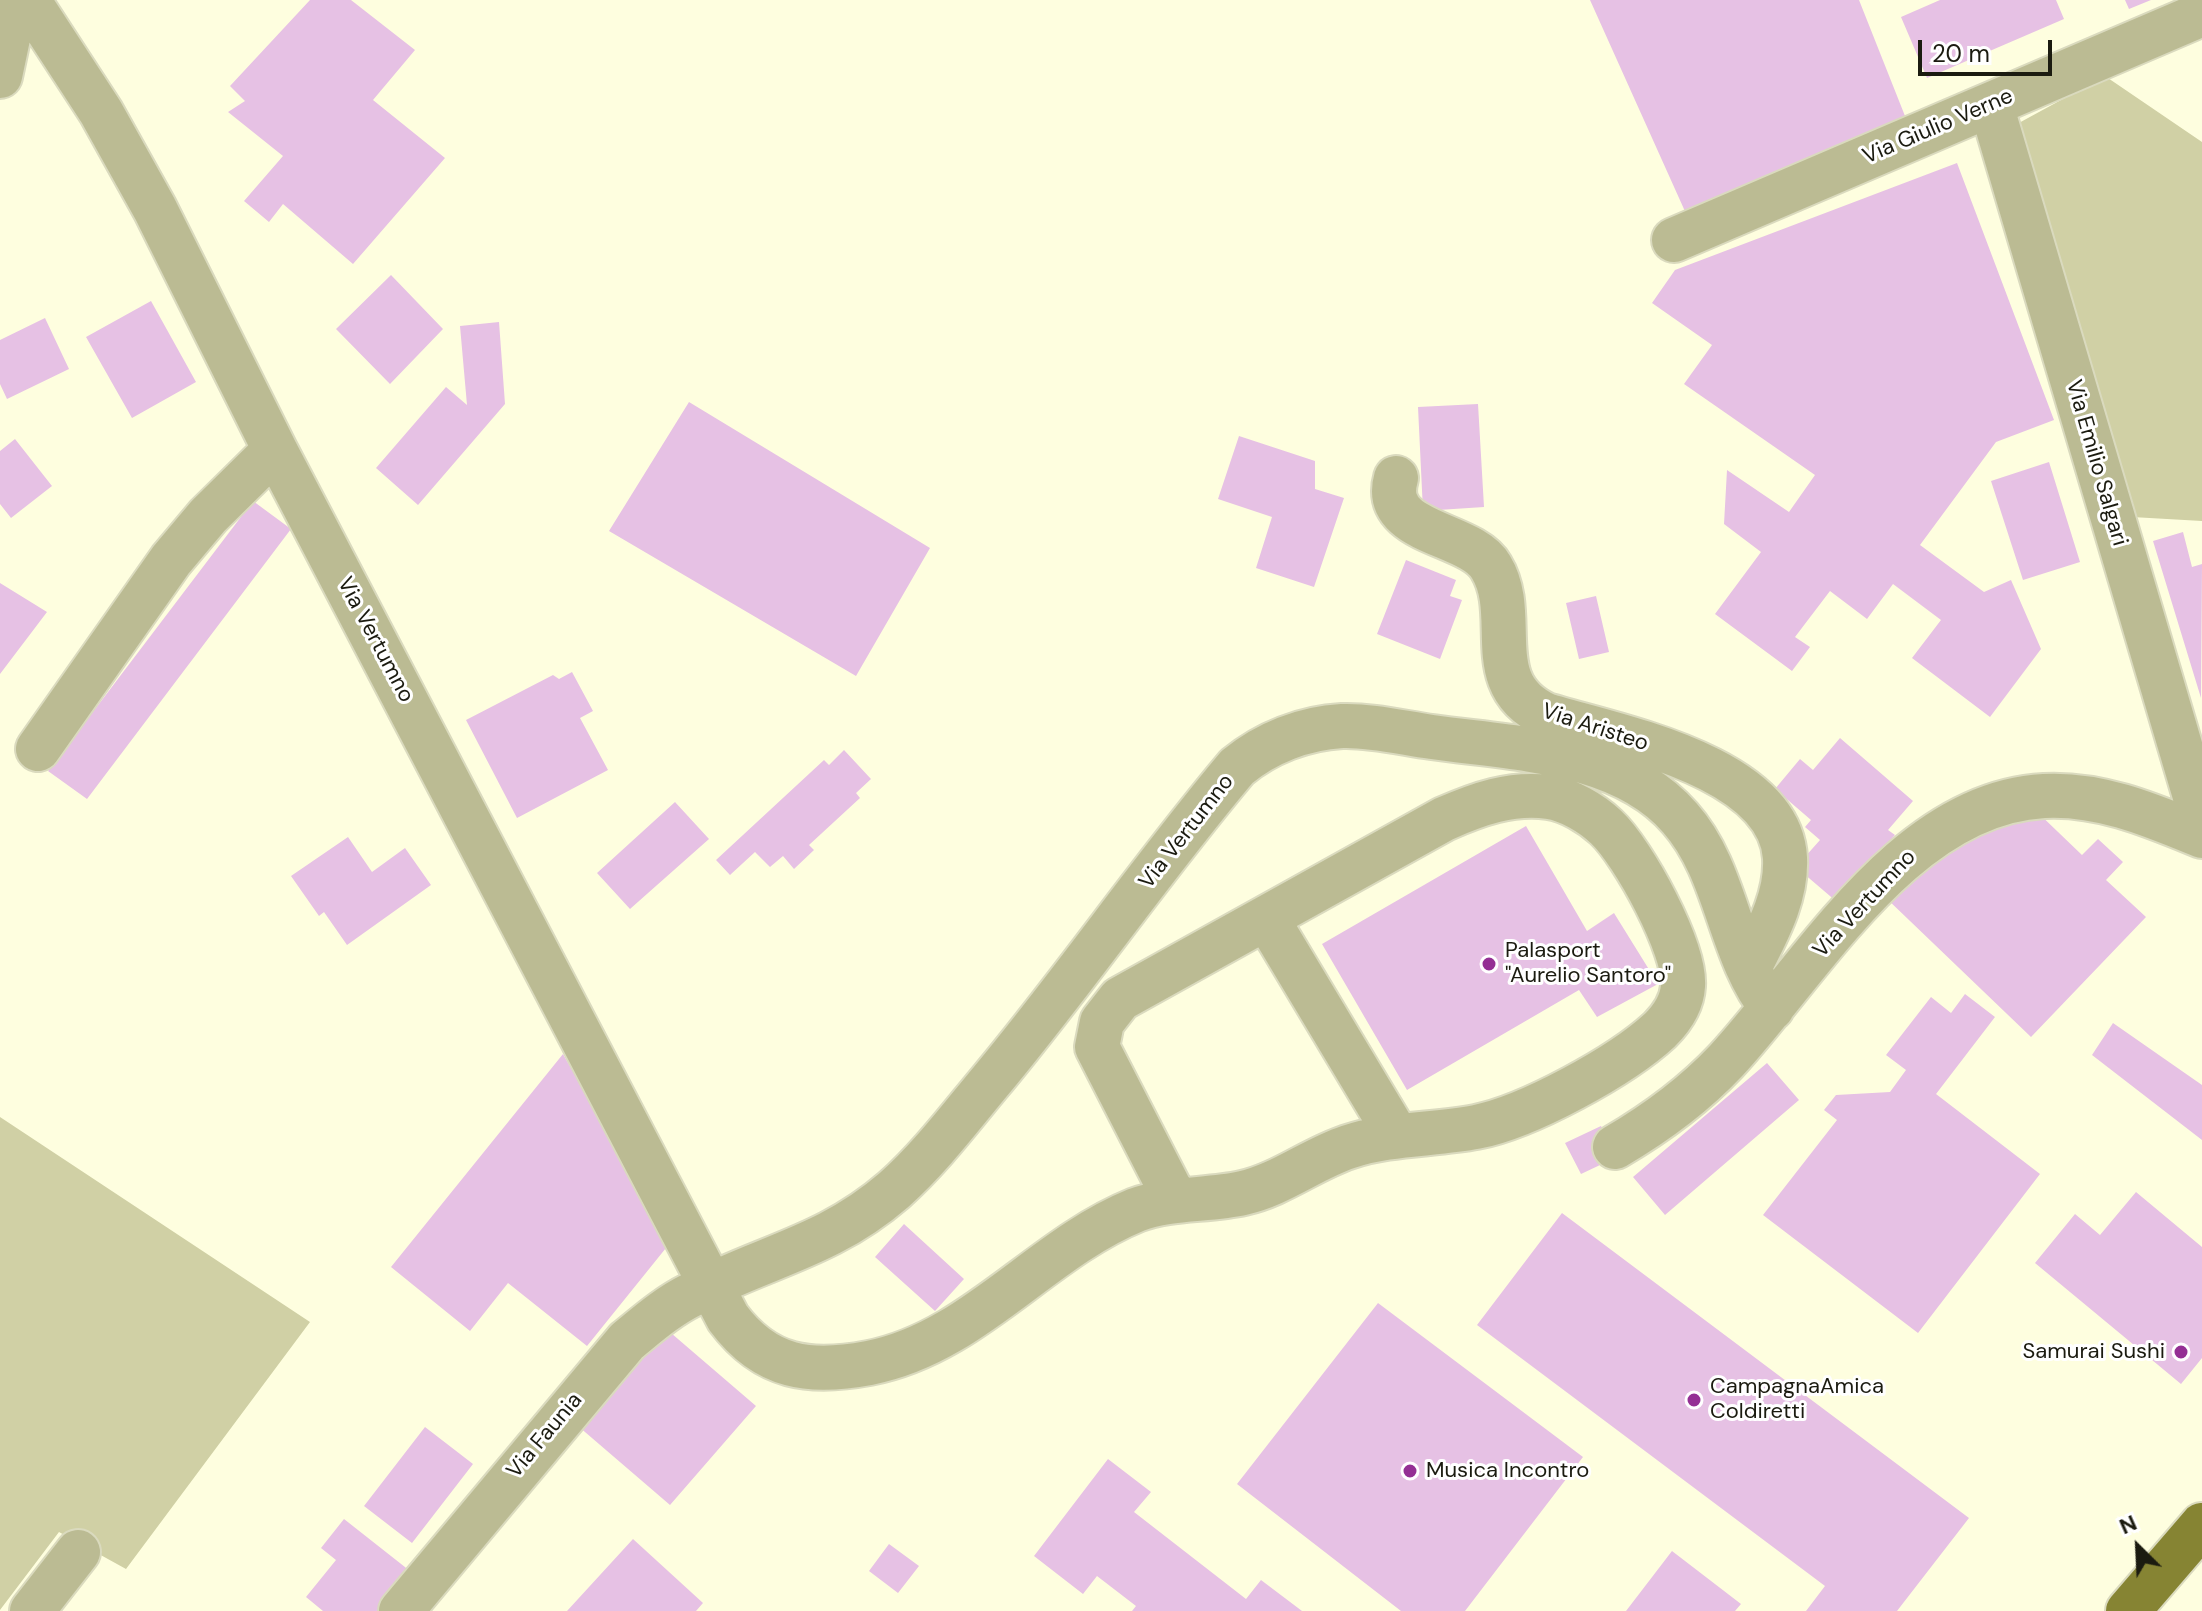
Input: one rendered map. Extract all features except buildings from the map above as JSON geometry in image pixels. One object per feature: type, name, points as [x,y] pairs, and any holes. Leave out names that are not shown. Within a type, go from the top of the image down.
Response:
[{"type":"main road","points":[[2128,1611],[2202,1525]]},
{"type":"street","points":[[0,76],[16,0]]},
{"type":"street","name":"Via Vertumno","points":[[28,0],[137,176],[275,450],[710,1286],[728,1318],[759,1352],[802,1366],[851,1366],[903,1355],[937,1340],[1049,1261],[1138,1210],[1176,1201],[1248,1192],[1347,1147],[1397,1136],[1479,1127],[1535,1106],[1608,1065],[1662,1028],[1681,999],[1683,972],[1673,941],[1630,858],[1607,828],[1571,805],[1551,797],[1497,799],[1444,819],[1267,919],[1130,991],[1108,1010],[1097,1047],[1176,1201]]},
{"type":"street","name":"Via Giulio Verne","points":[[1674,240],[2202,14]]},
{"type":"street","name":"Via Emilio Salgari","points":[[1991,105],[2202,820]]},
{"type":"street","points":[[38,749],[183,545],[275,450]]},
{"type":"street","name":"Via Aristeo","points":[[1396,478],[1396,500],[1410,520],[1470,547],[1490,564],[1502,599],[1503,653],[1508,677],[1524,701],[1546,715],[1710,768],[1737,784],[1760,806],[1779,835],[1785,859],[1774,917],[1749,968]]},
{"type":"street","name":"Via Vertumno","points":[[710,1286],[811,1245],[843,1227],[894,1190],[1034,1029],[1237,767],[1268,746],[1298,734],[1344,726],[1532,751],[1584,762],[1632,782],[1666,804],[1694,836],[1749,968],[1772,1008]]},
{"type":"street","name":"Via Vertumno","points":[[1615,1147],[1680,1103],[1725,1063],[1872,889],[1911,851],[1987,807],[2012,799],[2076,797],[2144,813],[2202,836]]},
{"type":"street","points":[[1267,919],[1397,1136]]},
{"type":"street","name":"Via Faunia","points":[[401,1611],[617,1351],[655,1317],[710,1286]]},
{"type":"street","points":[[32,1611],[78,1552]]},
{"type":"green space","points":[[2105,76],[2202,142],[2202,521],[2132,517],[2017,124]]},
{"type":"green space","points":[[0,1117],[310,1322],[126,1569],[59,1532],[0,1610]]},
{"type":"place","name":"Palasport \"Aurelio Santoro\"","points":[[1489,964]]},
{"type":"place","name":"Samurai Sushi","points":[[2181,1352]]},
{"type":"place","name":"CampagnaAmica Coldiretti","points":[[1694,1400]]},
{"type":"place","name":"Musica Incontro","points":[[1410,1471]]}]
